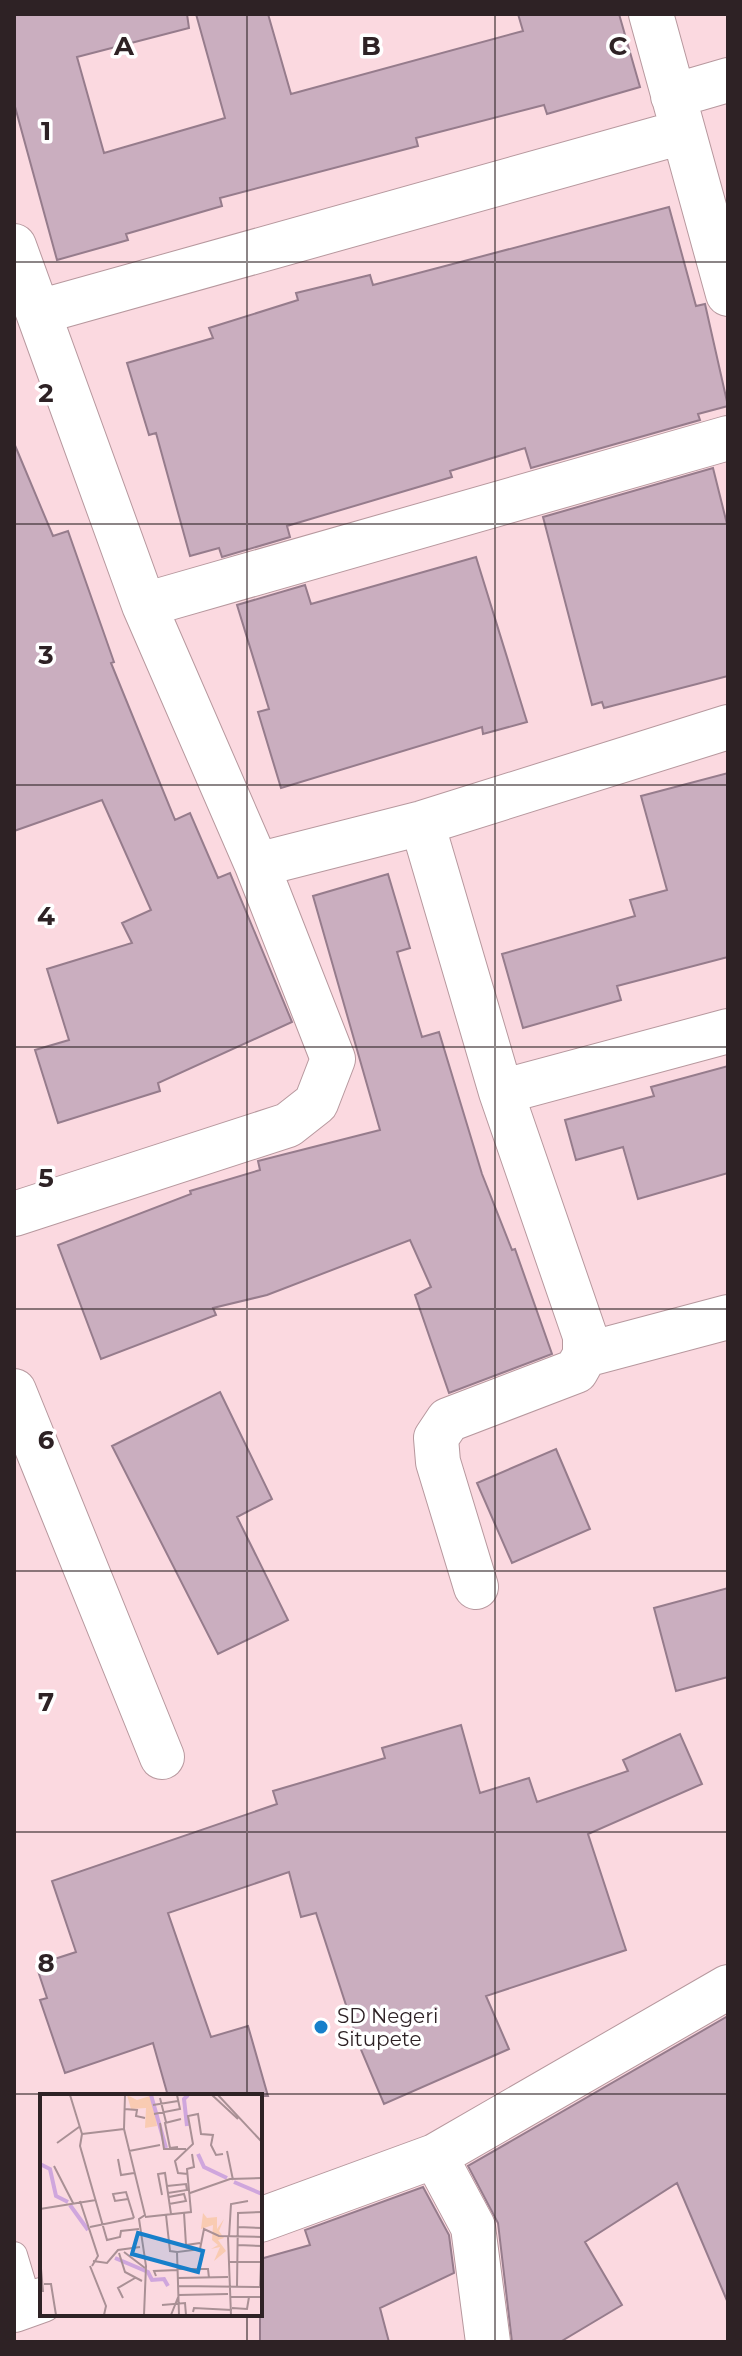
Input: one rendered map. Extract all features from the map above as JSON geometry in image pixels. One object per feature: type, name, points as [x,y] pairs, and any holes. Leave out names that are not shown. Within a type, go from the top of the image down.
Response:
[{"type":"street","points":[[651,14],[728,294]]},
{"type":"street","points":[[39,312],[677,114],[728,80]]},
{"type":"street","points":[[14,246],[144,605],[257,865],[333,1059],[316,1103],[288,1125],[14,1214]]},
{"type":"street","points":[[144,605],[728,438]]},
{"type":"street","points":[[257,865],[422,823],[728,727]]},
{"type":"street","points":[[422,823],[501,1092],[585,1336],[585,1355],[576,1371],[448,1420],[436,1438],[438,1462],[476,1587]]},
{"type":"street","points":[[501,1092],[728,1031]]},
{"type":"street","points":[[585,1355],[728,1317]]},
{"type":"street","points":[[14,1391],[162,1757]]},
{"type":"street","points":[[262,2219],[435,2156],[728,1987]]},
{"type":"street","points":[[435,2156],[473,2227],[488,2342]]},
{"type":"lane","points":[[14,2255],[28,2305]]},
{"type":"building","points":[[14,14],[187,14],[189,28],[77,57],[104,153],[225,118],[196,14],[268,14],[291,94],[523,31],[518,14],[619,14],[640,87],[547,114],[544,105],[416,138],[418,146],[220,198],[222,206],[126,234],[128,240],[57,260],[14,103]]},
{"type":"building","points":[[669,207],[696,306],[705,304],[728,406],[698,414],[700,420],[531,468],[525,448],[450,471],[452,477],[287,526],[290,537],[222,557],[219,548],[190,556],[156,433],[149,435],[127,363],[213,338],[209,328],[298,300],[296,293],[370,275],[373,285]]},
{"type":"building","points":[[14,443],[53,536],[68,531],[114,662],[111,663],[175,820],[190,813],[218,878],[230,873],[292,1022],[158,1083],[160,1091],[58,1123],[35,1050],[69,1040],[47,969],[132,943],[122,923],[151,910],[102,800],[14,831]]},
{"type":"building","points":[[713,468],[728,528],[728,676],[604,708],[602,702],[592,705],[543,517]]},
{"type":"building","points":[[476,557],[527,722],[483,734],[482,727],[281,788],[258,712],[269,709],[237,605],[305,585],[311,604]]},
{"type":"building","points":[[728,773],[728,957],[617,986],[621,1000],[523,1028],[502,954],[635,916],[630,900],[667,890],[641,796]]},
{"type":"building","points":[[388,874],[410,948],[397,952],[422,1037],[439,1032],[482,1174],[512,1250],[515,1249],[552,1354],[449,1393],[415,1295],[431,1287],[410,1240],[267,1295],[213,1308],[216,1315],[101,1359],[58,1245],[191,1194],[190,1191],[260,1170],[258,1161],[380,1130],[313,896]]},
{"type":"building","points":[[728,1066],[728,1173],[638,1199],[623,1147],[576,1160],[565,1120],[654,1096],[651,1087]]},
{"type":"building","points":[[220,1392],[272,1499],[237,1517],[288,1620],[218,1654],[112,1446]]},
{"type":"building","points":[[556,1449],[590,1529],[512,1563],[477,1483]]},
{"type":"building","points":[[728,1588],[728,1677],[676,1691],[654,1608]]},
{"type":"building","points":[[461,1725],[480,1793],[529,1778],[537,1802],[628,1771],[623,1760],[680,1734],[702,1784],[588,1834],[626,1950],[486,1996],[509,2049],[384,2104],[359,2045],[316,1913],[301,1917],[289,1872],[168,1913],[211,2037],[248,2026],[268,2096],[167,2094],[153,2043],[65,2073],[40,2000],[47,1998],[36,1965],[76,1952],[52,1881],[277,1804],[273,1791],[385,1758],[382,1748]]},
{"type":"building","points":[[728,2016],[728,2303],[677,2183],[585,2242],[622,2305],[560,2342],[512,2342],[498,2223],[468,2166]]},
{"type":"building","points":[[423,2187],[449,2235],[454,2273],[380,2308],[389,2342],[260,2342],[262,2258],[310,2245],[305,2230]]},
{"type":"place","name":"SD Negeri Situpete","points":[[321,2027]]}]
